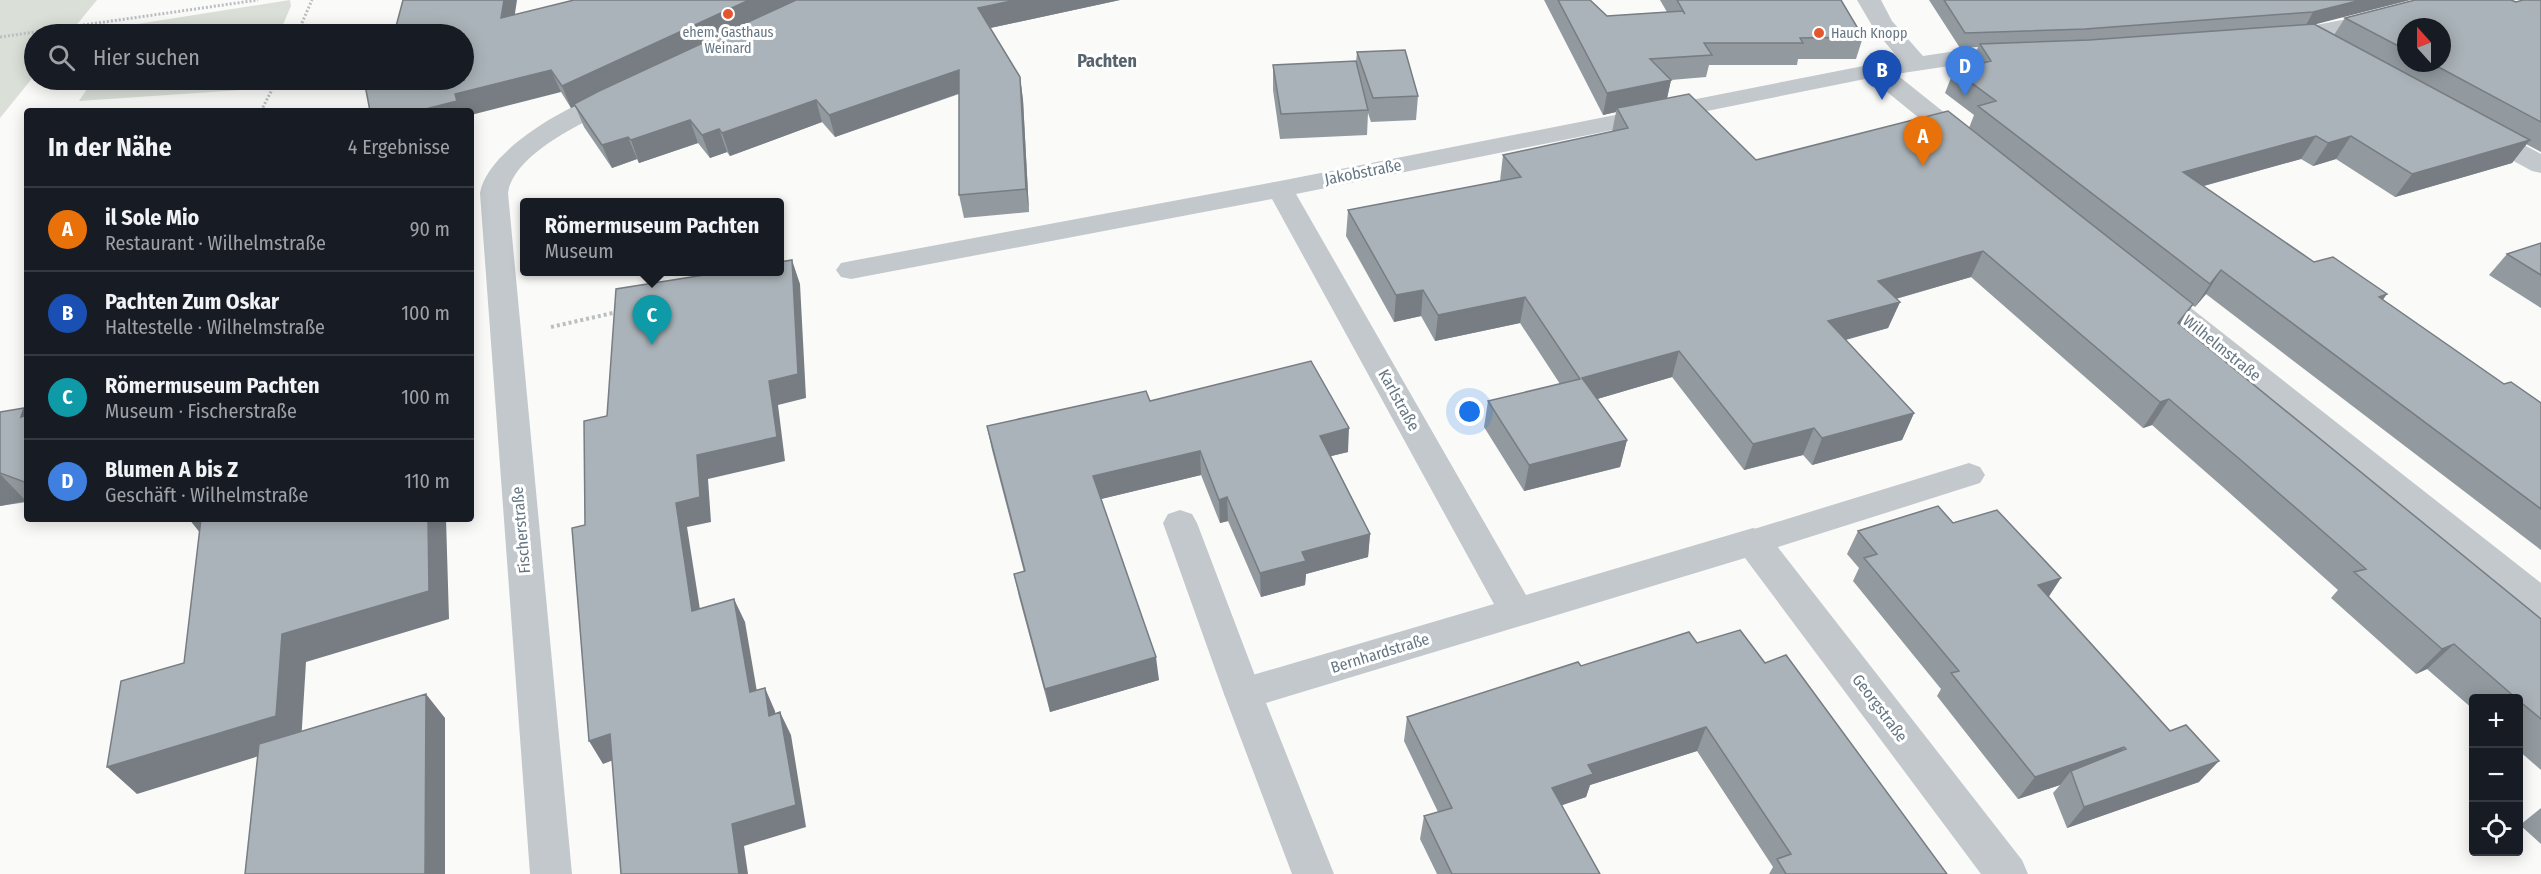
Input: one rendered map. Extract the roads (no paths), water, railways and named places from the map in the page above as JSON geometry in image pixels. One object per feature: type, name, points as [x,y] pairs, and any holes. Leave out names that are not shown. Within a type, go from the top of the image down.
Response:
[{"type":"street","points":[[1869,0],[1882,24],[1916,63]]},
{"type":"street","points":[[2260,41],[2305,36],[2448,0]]},
{"type":"street","points":[[2305,36],[2336,52]]},
{"type":"street","name":"Jakobstraße","points":[[851,270],[1280,189],[1875,70],[1963,57],[2044,54]]},
{"type":"street","points":[[1875,70],[1986,159]]},
{"type":"street","name":"Fischerstraße","points":[[551,874],[504,338],[494,208],[496,185],[515,158],[542,137],[641,86]]},
{"type":"street","points":[[2459,120],[2541,165]]},
{"type":"street","name":"Karlstraße","points":[[1280,189],[1517,612]]},
{"type":"street","name":"Wilhelmstraße","points":[[2125,270],[2541,604]]},
{"type":"street","points":[[1517,612],[1753,542]]},
{"type":"street","name":"Georgstraße","points":[[1753,542],[2007,874]]},
{"type":"street","name":"Bernhardstraße","points":[[1243,694],[1517,612]]},
{"type":"street","points":[[1243,694],[1313,874]]},
{"type":"lane","points":[[1753,542],[1969,475]]},
{"type":"lane","points":[[1180,523],[1243,694]]},
{"type":"place","name":"ehem. Gasthaus Weinard","points":[[728,14]]},
{"type":"place","name":"Hauch Knopp","points":[[1819,33]]},
{"type":"place","name":"Blumen A bis Z","points":[[1965,96]]},
{"type":"place","name":"Pachten Zum Oskar","points":[[1882,100]]},
{"type":"place","name":"il Sole Mio","points":[[1923,166]]},
{"type":"place","name":"Römermuseum Pachten","points":[[652,345]]},
{"type":"district","name":"Pachten","points":[[1107,61]]}]
